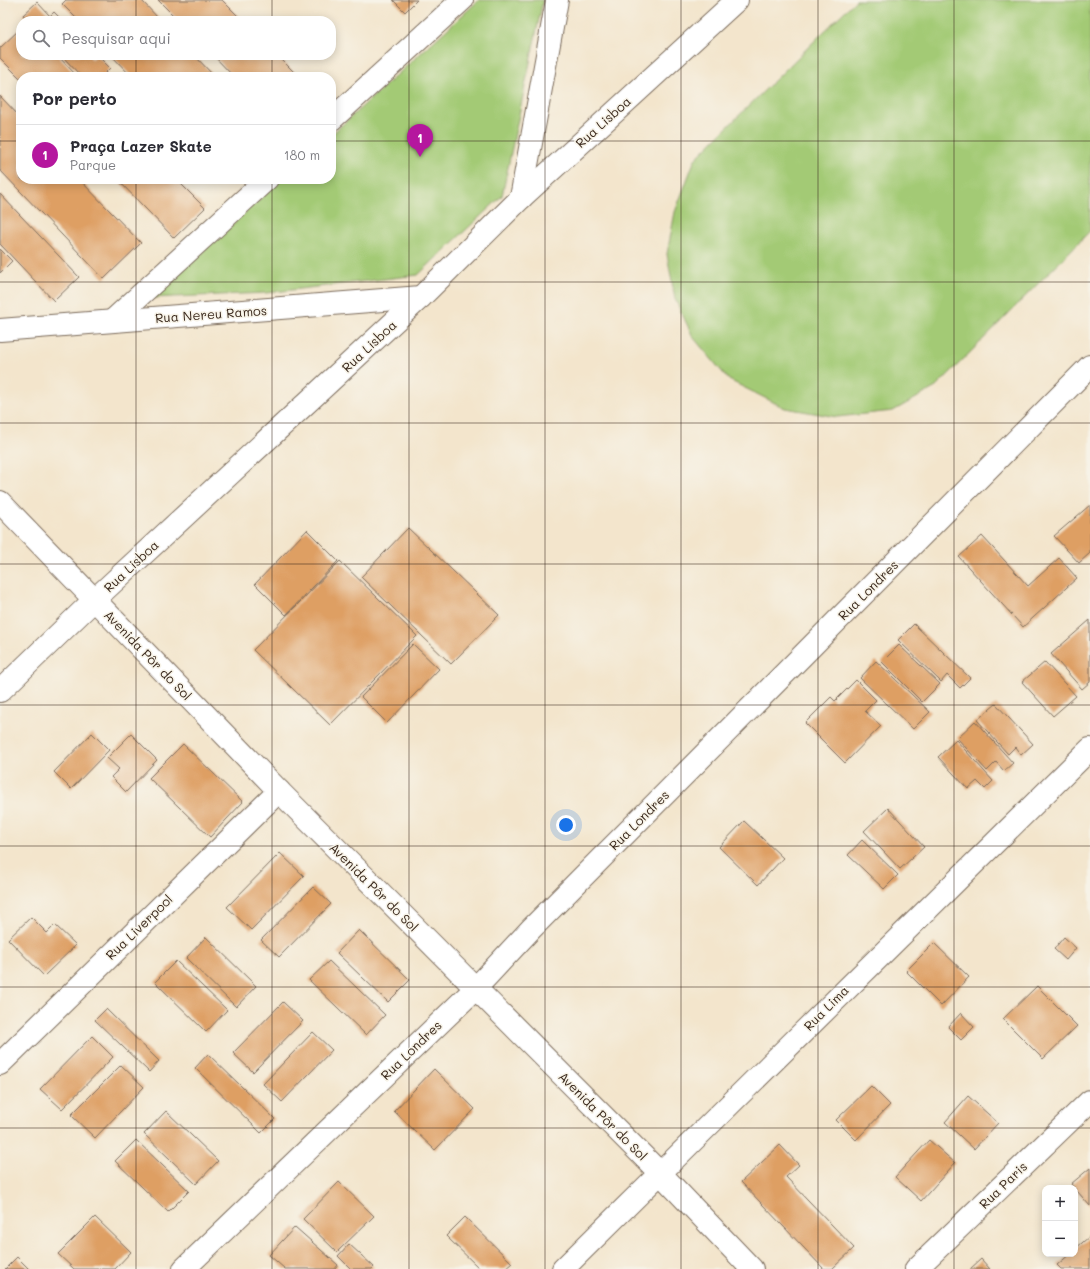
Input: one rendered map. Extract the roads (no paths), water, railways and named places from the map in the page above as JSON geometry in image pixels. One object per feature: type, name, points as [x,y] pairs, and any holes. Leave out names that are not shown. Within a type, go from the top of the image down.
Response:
[{"type":"street","points":[[336,115],[462,0]]},
{"type":"street","points":[[521,198],[557,0]]},
{"type":"street","name":"Rua Lisboa","points":[[0,691],[94,600],[421,297],[521,198],[737,0]]},
{"type":"street","points":[[112,321],[262,184]]},
{"type":"street","name":"Rua Nereu Ramos","points":[[0,330],[421,297]]},
{"type":"street","name":"Rua Londres","points":[[184,1269],[475,989],[532,929],[1090,366]]},
{"type":"street","name":"Avenida Pôr do Sol","points":[[0,502],[279,791],[660,1173],[752,1269]]},
{"type":"street","name":"Rua Lima","points":[[563,1269],[1090,748]]},
{"type":"street","name":"Rua Liverpool","points":[[0,1064],[279,791]]},
{"type":"street","name":"Rua Paris","points":[[916,1269],[1090,1101]]},
{"type":"place","name":"Praça Lazer Skate","points":[[420,157]]}]
